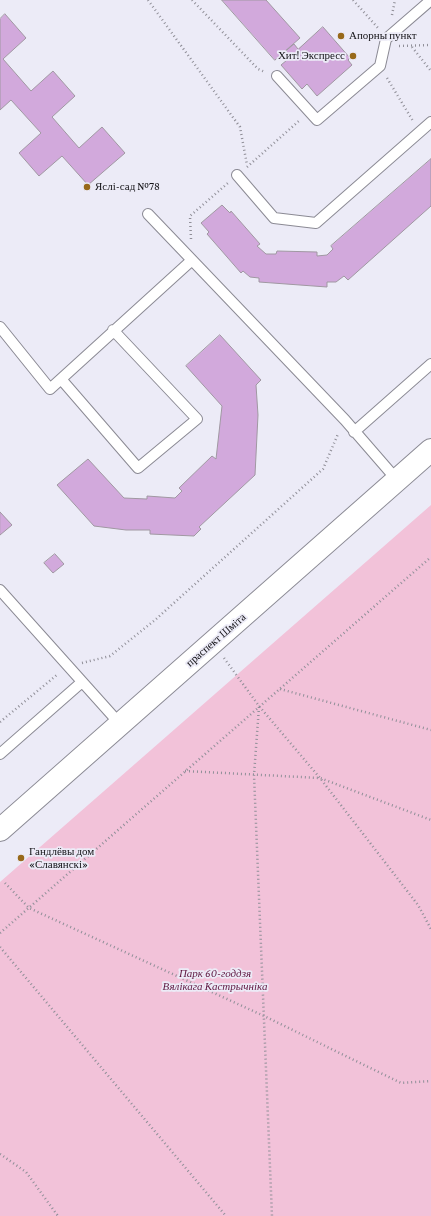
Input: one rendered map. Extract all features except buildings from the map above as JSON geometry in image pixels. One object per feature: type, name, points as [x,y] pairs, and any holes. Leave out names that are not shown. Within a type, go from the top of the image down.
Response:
[{"type":"main road","name":"праспект Шміта","points":[[0,830],[431,450]]},
{"type":"lane","points":[[277,76],[317,120],[380,66],[386,39],[431,0]]},
{"type":"lane","points":[[237,174],[274,218],[316,223],[431,122]]},
{"type":"lane","points":[[148,214],[345,420],[397,480]]},
{"type":"lane","points":[[0,327],[50,389],[192,260]]},
{"type":"lane","points":[[61,379],[138,468],[197,419],[114,330]]},
{"type":"lane","points":[[354,432],[431,364]]},
{"type":"lane","points":[[0,590],[120,724]]},
{"type":"lane","points":[[0,754],[82,682]]},
{"type":"path","points":[[148,0],[240,127],[247,167]]},
{"type":"path","points":[[192,0],[258,69],[277,76]]},
{"type":"path","points":[[353,0],[386,39],[396,46],[411,47],[431,45]]},
{"type":"path","points":[[411,47],[431,71]]},
{"type":"path","points":[[380,66],[420,132]]},
{"type":"path","points":[[0,722],[68,666],[110,656],[155,620],[323,469],[345,420]]},
{"type":"path","points":[[0,933],[431,557]]},
{"type":"path","points":[[212,643],[259,706],[320,778],[418,905],[431,929]]},
{"type":"path","points":[[279,689],[431,730]]},
{"type":"path","points":[[259,706],[254,775],[272,1216]]},
{"type":"path","points":[[184,771],[320,778],[431,820]]},
{"type":"path","points":[[5,883],[29,908],[264,1016],[401,1083],[431,1081]]},
{"type":"path","points":[[0,947],[226,1216]]},
{"type":"path","points":[[0,1154],[26,1172],[58,1216]]},
{"type":"green space","name":"Парк 60-годдзя Вялікага Кастрычніка","points":[[431,505],[431,1216],[0,1216],[0,882]]},
{"type":"place","name":"Апорны пункт","points":[[341,36]]},
{"type":"place","name":"Хит! Экспресс","points":[[353,56]]},
{"type":"place","name":"Яслі-сад №78","points":[[87,187]]},
{"type":"place","name":"Гандлёвы дом «Славянскі»","points":[[21,858]]}]
